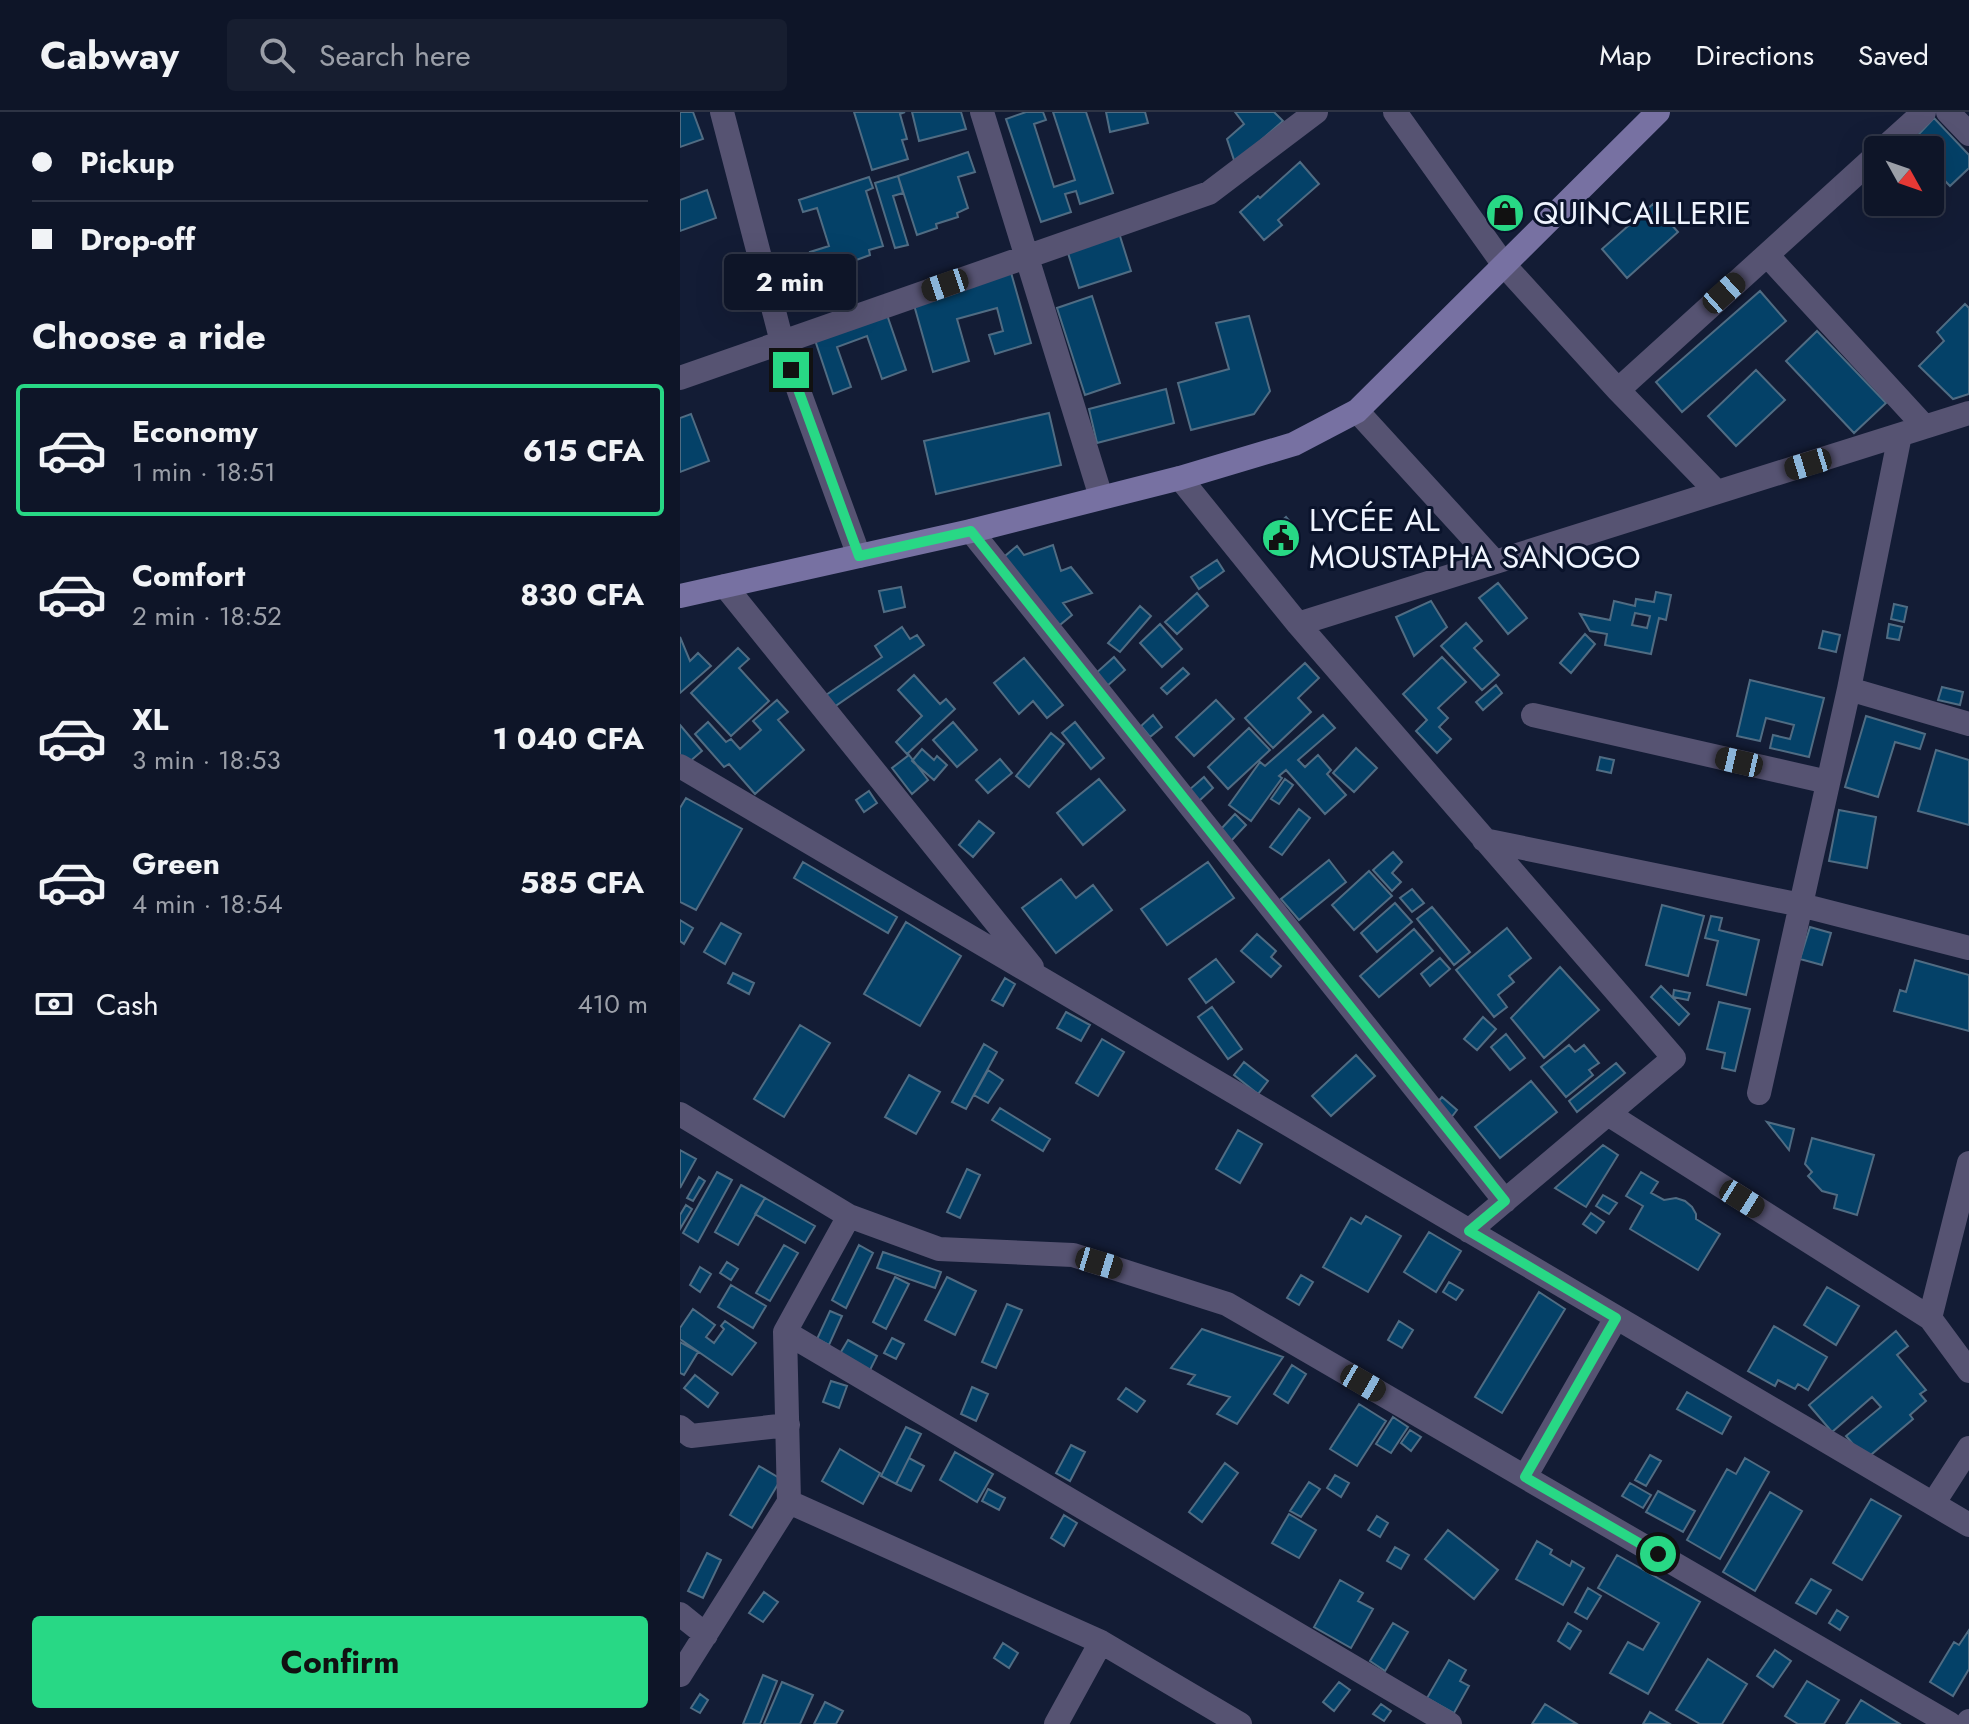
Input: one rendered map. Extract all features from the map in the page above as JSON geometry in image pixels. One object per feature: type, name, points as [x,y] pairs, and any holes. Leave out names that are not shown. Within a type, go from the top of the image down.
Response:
[{"type":"street","points":[[722,112],[782,342],[859,556]]},
{"type":"street","points":[[982,112],[1101,497]]},
{"type":"street","points":[[680,378],[1209,193],[1316,112]]},
{"type":"street","points":[[1395,112],[1504,265],[1717,492]]},
{"type":"street","points":[[680,596],[971,531],[1180,478],[1294,444],[1357,411],[1658,112]]},
{"type":"street","points":[[1898,136],[1924,112]]},
{"type":"street","points":[[1948,112],[1969,134]]},
{"type":"street","points":[[1618,390],[1864,167]]},
{"type":"street","points":[[1767,255],[1925,427]]},
{"type":"street","points":[[1357,411],[1495,562]]},
{"type":"street","points":[[1298,624],[1969,413]]},
{"type":"street","points":[[1759,1093],[1849,689],[1900,435]]},
{"type":"street","points":[[1180,478],[1298,624],[1674,1058],[1469,1231]]},
{"type":"street","points":[[971,531],[1505,1201]]},
{"type":"street","points":[[725,586],[1041,979]]},
{"type":"street","points":[[1849,689],[1969,724]]},
{"type":"street","points":[[1533,715],[1828,782]]},
{"type":"street","points":[[680,766],[1969,1525]]},
{"type":"street","points":[[1484,840],[1801,905],[1969,948]]},
{"type":"street","points":[[680,1114],[849,1216],[939,1249],[1073,1255],[1227,1304],[1950,1724]]},
{"type":"street","points":[[1608,1114],[1930,1318],[1969,1371]]},
{"type":"street","points":[[1930,1318],[1969,1163]]},
{"type":"street","points":[[680,1675],[789,1502],[785,1332],[849,1216]]},
{"type":"street","points":[[1525,1477],[1616,1318]]},
{"type":"street","points":[[785,1332],[1450,1724]]},
{"type":"street","points":[[680,1427],[691,1436],[788,1425]]},
{"type":"street","points":[[1933,1504],[1969,1448]]},
{"type":"street","points":[[789,1502],[1101,1642],[1240,1724]]},
{"type":"street","points":[[680,1614],[706,1635]]},
{"type":"street","points":[[1056,1724],[1101,1642]]},
{"type":"building","points":[[680,112],[693,112],[703,139],[680,147]]},
{"type":"building","points":[[854,112],[905,112],[900,114],[907,139],[902,140],[908,159],[872,170]]},
{"type":"building","points":[[912,112],[961,112],[966,129],[919,141]]},
{"type":"building","points":[[1026,112],[1043,112],[1046,120],[1034,124],[1054,187],[1075,180],[1053,112],[1086,112],[1113,193],[1080,204],[1076,191],[1065,194],[1071,212],[1041,222],[1006,119]]},
{"type":"building","points":[[1106,112],[1145,112],[1148,123],[1110,132]]},
{"type":"building","points":[[1235,112],[1274,112],[1283,121],[1235,163],[1227,139],[1244,124]]},
{"type":"building","points":[[1934,118],[1969,155],[1969,168],[1950,186],[1944,182],[1944,136],[1918,135]]},
{"type":"building","points":[[968,152],[975,172],[958,177],[968,208],[957,213],[958,217],[936,224],[937,228],[917,235],[898,176]]},
{"type":"building","points":[[1300,162],[1319,184],[1278,220],[1282,225],[1264,240],[1240,212]]},
{"type":"building","points":[[898,176],[903,193],[893,196],[908,245],[895,248],[875,183]]},
{"type":"building","points":[[869,177],[873,188],[866,191],[883,246],[869,250],[870,255],[834,268],[837,278],[820,283],[810,252],[829,246],[817,208],[803,212],[799,200]]},
{"type":"building","points":[[707,190],[716,218],[680,231],[680,200]]},
{"type":"building","points":[[1653,204],[1678,232],[1627,278],[1602,249]]},
{"type":"building","points":[[1119,233],[1131,271],[1079,288],[1067,250]]},
{"type":"building","points":[[1010,269],[1031,343],[995,354],[989,335],[1003,331],[997,308],[957,319],[969,361],[933,372],[912,298]]},
{"type":"building","points":[[1760,291],[1786,321],[1682,412],[1656,382]]},
{"type":"building","points":[[1092,296],[1120,383],[1085,395],[1057,308]]},
{"type":"building","points":[[1965,304],[1969,308],[1969,394],[1953,399],[1919,366],[1944,341],[1937,332]]},
{"type":"building","points":[[885,309],[906,370],[882,379],[867,336],[837,347],[851,387],[833,394],[813,334]]},
{"type":"building","points":[[1249,316],[1270,391],[1254,414],[1191,430],[1178,383],[1229,369],[1216,323]]},
{"type":"building","points":[[1817,331],[1886,403],[1854,433],[1786,361]]},
{"type":"building","points":[[1756,370],[1785,400],[1736,446],[1708,416]]},
{"type":"building","points":[[1166,389],[1174,423],[1097,443],[1089,409]]},
{"type":"building","points":[[1049,413],[1061,465],[936,494],[924,441]]},
{"type":"building","points":[[691,414],[709,461],[680,472],[680,418]]},
{"type":"building","points":[[1286,517],[1296,529],[1273,548],[1264,537]]},
{"type":"building","points":[[1053,545],[1061,571],[1071,567],[1092,593],[1063,603],[1072,615],[1055,629],[999,561],[1017,546],[1024,555]]},
{"type":"building","points":[[1217,560],[1224,571],[1199,589],[1191,577]]},
{"type":"building","points":[[1498,583],[1527,618],[1508,634],[1479,598]]},
{"type":"building","points":[[901,587],[905,607],[884,612],[879,591]]},
{"type":"building","points":[[1656,592],[1671,595],[1666,620],[1659,618],[1651,654],[1605,645],[1607,634],[1590,631],[1580,614],[1610,620],[1614,601],[1635,606],[1636,599],[1654,602]],"holes":[[[1635,613],[1650,616],[1647,628],[1632,625]]]},
{"type":"building","points":[[1197,593],[1208,606],[1177,634],[1165,622]]},
{"type":"building","points":[[1431,601],[1447,627],[1414,656],[1396,617]]},
{"type":"building","points":[[1894,604],[1907,607],[1904,622],[1891,619]]},
{"type":"building","points":[[1140,606],[1151,616],[1120,652],[1108,643]]},
{"type":"building","points":[[1466,623],[1482,641],[1474,648],[1499,675],[1482,690],[1441,646]]},
{"type":"building","points":[[1160,624],[1182,649],[1162,667],[1140,643]]},
{"type":"building","points":[[1889,624],[1902,627],[1899,640],[1887,638]]},
{"type":"building","points":[[902,627],[910,639],[917,635],[924,645],[834,707],[826,695],[882,657],[875,646]]},
{"type":"building","points":[[1823,631],[1840,635],[1836,652],[1819,648]]},
{"type":"building","points":[[1585,634],[1595,644],[1571,673],[1560,663]]},
{"type":"building","points":[[680,637],[690,661],[698,653],[711,666],[680,693]]},
{"type":"building","points":[[738,648],[749,659],[739,668],[769,701],[731,736],[691,693]]},
{"type":"building","points":[[1114,657],[1125,670],[1106,687],[1095,674]]},
{"type":"building","points":[[1442,657],[1466,682],[1438,708],[1448,718],[1439,727],[1451,739],[1437,753],[1416,731],[1427,720],[1403,694]]},
{"type":"building","points":[[1024,658],[1063,705],[1047,718],[1033,701],[1019,714],[994,683]]},
{"type":"building","points":[[1305,663],[1319,678],[1298,698],[1311,712],[1273,748],[1245,718]]},
{"type":"building","points":[[1183,668],[1189,674],[1167,694],[1161,688]]},
{"type":"building","points":[[914,675],[940,704],[946,699],[955,709],[907,754],[896,742],[922,716],[898,690]]},
{"type":"building","points":[[1750,680],[1824,698],[1809,757],[1770,748],[1773,735],[1790,739],[1794,725],[1766,718],[1760,741],[1737,736]]},
{"type":"building","points":[[1496,685],[1502,693],[1483,710],[1476,702]]},
{"type":"building","points":[[1942,687],[1963,692],[1960,705],[1938,700]]},
{"type":"building","points":[[777,700],[788,712],[778,720],[804,750],[755,794],[729,764],[724,767],[695,734],[708,722],[726,742],[731,739],[740,749],[761,730],[753,721]]},
{"type":"building","points":[[1216,700],[1234,719],[1194,756],[1176,737]]},
{"type":"building","points":[[1153,715],[1162,727],[1150,737],[1141,726]]},
{"type":"building","points":[[1323,715],[1335,728],[1298,760],[1305,767],[1318,755],[1331,770],[1327,774],[1346,795],[1325,814],[1286,770],[1251,821],[1229,805],[1260,762],[1265,766]]},
{"type":"building","points":[[1866,716],[1925,734],[1920,749],[1895,742],[1878,797],[1845,787]]},
{"type":"building","points":[[953,722],[977,750],[957,767],[933,740]]},
{"type":"building","points":[[1075,722],[1104,758],[1091,769],[1062,733]]},
{"type":"building","points":[[680,725],[702,751],[688,763],[680,758]]},
{"type":"building","points":[[1249,728],[1270,750],[1228,789],[1208,767]]},
{"type":"building","points":[[1051,733],[1064,744],[1029,787],[1016,776]]},
{"type":"building","points":[[1356,748],[1377,768],[1354,792],[1333,773]]},
{"type":"building","points":[[922,749],[934,760],[937,756],[947,765],[934,780],[912,761]]},
{"type":"building","points":[[1936,750],[1969,760],[1969,825],[1918,811]]},
{"type":"building","points":[[909,755],[928,780],[912,794],[892,768]]},
{"type":"building","points":[[1600,757],[1614,760],[1611,773],[1597,770]]},
{"type":"building","points":[[1000,759],[1012,773],[988,793],[976,780]]},
{"type":"building","points":[[1204,777],[1213,788],[1199,801],[1189,790]]},
{"type":"building","points":[[1099,779],[1125,810],[1083,845],[1057,813]]},
{"type":"building","points":[[1285,779],[1293,785],[1279,804],[1271,799]]},
{"type":"building","points":[[869,791],[877,803],[864,812],[856,800]]},
{"type":"building","points":[[686,798],[742,829],[696,910],[680,902],[680,808]]},
{"type":"building","points":[[1299,809],[1310,818],[1282,855],[1270,847]]},
{"type":"building","points":[[1839,810],[1876,817],[1867,868],[1829,861]]},
{"type":"building","points":[[1235,814],[1246,825],[1231,841],[1220,830]]},
{"type":"building","points":[[979,821],[994,833],[973,857],[959,845]]},
{"type":"building","points":[[1393,852],[1402,862],[1392,873],[1401,882],[1392,891],[1373,870]]},
{"type":"building","points":[[1329,860],[1346,882],[1299,920],[1281,899]]},
{"type":"building","points":[[803,862],[897,917],[888,933],[794,878]]},
{"type":"building","points":[[1208,862],[1234,898],[1167,945],[1141,909]]},
{"type":"building","points":[[1369,871],[1392,896],[1354,930],[1332,905]]},
{"type":"building","points":[[1061,879],[1076,898],[1093,885],[1112,910],[1056,953],[1022,908]]},
{"type":"building","points":[[1412,889],[1424,903],[1412,912],[1400,898]]},
{"type":"building","points":[[1395,903],[1412,922],[1377,952],[1361,933]]},
{"type":"building","points":[[1662,905],[1704,916],[1688,976],[1646,965]]},
{"type":"building","points":[[1432,907],[1470,952],[1454,965],[1417,919]]},
{"type":"building","points":[[1711,916],[1722,918],[1719,930],[1759,940],[1746,995],[1707,985],[1718,941],[1705,938]]},
{"type":"building","points":[[680,920],[693,928],[684,944],[680,941]]},
{"type":"building","points":[[906,922],[961,956],[920,1026],[864,994]]},
{"type":"building","points":[[721,923],[741,934],[725,964],[704,952]]},
{"type":"building","points":[[1810,927],[1831,933],[1822,965],[1800,959]]},
{"type":"building","points":[[1507,928],[1531,958],[1509,976],[1514,982],[1498,995],[1507,1007],[1494,1017],[1456,970]]},
{"type":"building","points":[[1414,929],[1433,951],[1379,997],[1360,976]]},
{"type":"building","points":[[1257,934],[1276,951],[1271,957],[1281,966],[1271,977],[1241,951]]},
{"type":"building","points":[[1440,958],[1450,969],[1430,986],[1421,974]]},
{"type":"building","points":[[1216,959],[1234,982],[1206,1003],[1189,979]]},
{"type":"building","points":[[1915,960],[1969,975],[1969,1031],[1894,1011],[1900,990],[1906,992]]},
{"type":"building","points":[[1560,967],[1599,1010],[1544,1058],[1511,1018]]},
{"type":"building","points":[[733,973],[754,983],[749,994],[728,983]]},
{"type":"building","points":[[1005,978],[1015,984],[1003,1006],[992,1000]]},
{"type":"building","points":[[1661,986],[1689,1014],[1679,1025],[1651,997]]},
{"type":"building","points":[[1674,990],[1690,993],[1688,1000],[1673,997]]},
{"type":"building","points":[[1719,1002],[1750,1009],[1735,1071],[1722,1068],[1725,1053],[1707,1049]]},
{"type":"building","points":[[1212,1007],[1242,1049],[1228,1059],[1198,1017]]},
{"type":"building","points":[[1066,1012],[1090,1025],[1081,1041],[1057,1028]]},
{"type":"building","points":[[1483,1017],[1496,1029],[1477,1050],[1464,1039]]},
{"type":"building","points":[[800,1025],[830,1043],[784,1117],[754,1099]]},
{"type":"building","points":[[1506,1034],[1525,1058],[1510,1070],[1491,1047]]},
{"type":"building","points":[[1102,1039],[1124,1052],[1098,1096],[1076,1083]]},
{"type":"building","points":[[984,1044],[997,1052],[966,1109],[952,1102]]},
{"type":"building","points":[[1569,1045],[1575,1052],[1584,1045],[1599,1063],[1589,1070],[1593,1075],[1566,1097],[1541,1067]]},
{"type":"building","points":[[1356,1055],[1375,1076],[1331,1116],[1312,1096]]},
{"type":"building","points":[[1244,1062],[1268,1081],[1258,1094],[1234,1075]]},
{"type":"building","points":[[1616,1063],[1625,1073],[1577,1112],[1569,1101]]},
{"type":"building","points":[[988,1070],[1003,1080],[988,1103],[974,1095]]},
{"type":"building","points":[[909,1075],[940,1092],[916,1134],[885,1117]]},
{"type":"building","points":[[1531,1081],[1557,1112],[1500,1158],[1475,1127]]},
{"type":"building","points":[[1442,1097],[1457,1110],[1447,1123],[1431,1110]]},
{"type":"building","points":[[1000,1108],[1050,1139],[1043,1151],[992,1120]]},
{"type":"building","points":[[1767,1122],[1794,1129],[1789,1150]]},
{"type":"building","points":[[1238,1130],[1262,1144],[1240,1183],[1216,1169]]},
{"type":"building","points":[[1812,1138],[1874,1155],[1857,1215],[1834,1208],[1837,1195],[1822,1191],[1808,1176],[1812,1172],[1805,1164]]},
{"type":"building","points":[[1603,1145],[1618,1155],[1586,1207],[1555,1188]]},
{"type":"building","points":[[680,1150],[696,1159],[680,1188]]},
{"type":"building","points":[[967,1169],[980,1175],[960,1218],[947,1212]]},
{"type":"building","points":[[717,1172],[732,1180],[698,1242],[683,1233]]},
{"type":"building","points":[[1641,1172],[1658,1182],[1651,1193],[1664,1200],[1676,1198],[1685,1201],[1692,1207],[1696,1219],[1720,1234],[1698,1270],[1630,1229],[1643,1206],[1626,1196]]},
{"type":"building","points":[[699,1177],[705,1181],[693,1201],[687,1198]]},
{"type":"building","points":[[741,1185],[765,1198],[738,1245],[715,1232]]},
{"type":"building","points":[[1603,1195],[1617,1203],[1609,1214],[1596,1206]]},
{"type":"building","points":[[765,1198],[815,1226],[805,1243],[755,1214]]},
{"type":"building","points":[[686,1205],[692,1209],[680,1229],[680,1215]]},
{"type":"building","points":[[1591,1213],[1604,1222],[1596,1233],[1583,1224]]},
{"type":"building","points":[[1366,1216],[1401,1236],[1368,1292],[1323,1267],[1351,1218],[1361,1224]]},
{"type":"building","points":[[1429,1232],[1461,1251],[1436,1292],[1404,1272]]},
{"type":"building","points":[[784,1245],[798,1253],[770,1301],[756,1293]]},
{"type":"building","points":[[859,1245],[873,1253],[846,1308],[832,1300]]},
{"type":"building","points":[[883,1252],[941,1272],[935,1288],[877,1268]]},
{"type":"building","points":[[727,1262],[738,1269],[731,1280],[720,1273]]},
{"type":"building","points":[[700,1267],[711,1274],[700,1292],[690,1285]]},
{"type":"building","points":[[1301,1275],[1313,1282],[1299,1305],[1287,1298]]},
{"type":"building","points":[[895,1277],[909,1284],[886,1329],[873,1322]]},
{"type":"building","points":[[947,1277],[976,1291],[955,1335],[925,1320]]},
{"type":"building","points":[[1449,1282],[1463,1290],[1456,1300],[1443,1292]]},
{"type":"building","points":[[731,1285],[766,1306],[753,1328],[718,1307]]},
{"type":"building","points":[[1827,1287],[1859,1306],[1836,1345],[1804,1325]]},
{"type":"building","points":[[1539,1292],[1565,1309],[1502,1413],[1475,1397]]},
{"type":"building","points":[[1007,1304],[1022,1310],[996,1368],[982,1362]]},
{"type":"building","points":[[693,1309],[715,1325],[706,1337],[714,1343],[724,1329],[721,1326],[725,1321],[756,1343],[732,1375],[680,1339],[680,1328]]},
{"type":"building","points":[[830,1311],[842,1316],[829,1345],[817,1339]]},
{"type":"building","points":[[1399,1321],[1413,1330],[1402,1348],[1388,1340]]},
{"type":"building","points":[[1774,1326],[1827,1357],[1808,1390],[1798,1384],[1795,1389],[1778,1380],[1775,1386],[1748,1371]]},
{"type":"building","points":[[1202,1329],[1283,1357],[1237,1424],[1217,1414],[1230,1397],[1188,1384],[1195,1375],[1171,1368]]},
{"type":"building","points":[[1896,1331],[1908,1346],[1897,1355],[1926,1390],[1920,1394],[1926,1401],[1910,1415],[1913,1419],[1866,1459],[1846,1436],[1881,1407],[1872,1397],[1832,1432],[1809,1405]]},
{"type":"building","points":[[892,1338],[904,1344],[896,1359],[884,1353]]},
{"type":"building","points":[[848,1340],[877,1356],[868,1374],[838,1357]]},
{"type":"building","points":[[680,1342],[698,1352],[684,1375],[680,1373]]},
{"type":"building","points":[[1292,1365],[1306,1374],[1288,1403],[1274,1394]]},
{"type":"building","points":[[695,1375],[718,1393],[708,1407],[684,1388]]},
{"type":"building","points":[[831,1381],[847,1386],[839,1408],[823,1402]]},
{"type":"building","points":[[972,1387],[988,1394],[976,1421],[961,1414]]},
{"type":"building","points":[[1126,1388],[1145,1401],[1137,1412],[1118,1399]]},
{"type":"building","points":[[1687,1392],[1731,1417],[1722,1434],[1677,1409]]},
{"type":"building","points":[[1359,1404],[1386,1421],[1357,1466],[1330,1449]]},
{"type":"building","points":[[1393,1417],[1408,1427],[1391,1453],[1376,1444]]},
{"type":"building","points":[[906,1427],[921,1434],[896,1484],[881,1476]]},
{"type":"building","points":[[1410,1430],[1421,1437],[1411,1451],[1401,1443]]},
{"type":"building","points":[[1071,1445],[1085,1452],[1070,1481],[1056,1473]]},
{"type":"building","points":[[840,1449],[880,1473],[863,1504],[822,1481]]},
{"type":"building","points":[[955,1452],[993,1474],[977,1502],[940,1480]]},
{"type":"building","points":[[1650,1455],[1661,1461],[1646,1486],[1635,1480]]},
{"type":"building","points":[[909,1458],[924,1466],[911,1491],[896,1484]]},
{"type":"building","points":[[1745,1458],[1769,1472],[1720,1559],[1687,1540],[1727,1469],[1736,1474]]},
{"type":"building","points":[[1225,1463],[1238,1473],[1202,1522],[1189,1512]]},
{"type":"building","points":[[759,1466],[781,1479],[752,1528],[730,1515]]},
{"type":"building","points":[[1335,1475],[1349,1483],[1341,1497],[1327,1488]]},
{"type":"building","points":[[1309,1482],[1320,1489],[1301,1517],[1290,1511]]},
{"type":"building","points":[[1630,1483],[1651,1495],[1643,1508],[1622,1496]]},
{"type":"building","points":[[988,1489],[1005,1498],[999,1510],[982,1501]]},
{"type":"building","points":[[1658,1491],[1695,1511],[1683,1532],[1646,1512]]},
{"type":"building","points":[[1770,1492],[1802,1511],[1755,1591],[1723,1572]]},
{"type":"building","points":[[1871,1499],[1901,1516],[1862,1580],[1833,1563]]},
{"type":"building","points":[[1289,1514],[1316,1530],[1299,1558],[1272,1543]]},
{"type":"building","points":[[1064,1515],[1077,1523],[1064,1546],[1051,1538]]},
{"type":"building","points":[[1377,1516],[1388,1523],[1380,1537],[1368,1530]]},
{"type":"building","points":[[1448,1530],[1498,1570],[1474,1599],[1425,1559]]},
{"type":"building","points":[[1537,1541],[1552,1550],[1550,1554],[1570,1566],[1572,1561],[1584,1568],[1563,1605],[1516,1579]]},
{"type":"building","points":[[1395,1547],[1409,1555],[1401,1569],[1387,1561]]},
{"type":"building","points":[[707,1553],[721,1560],[703,1598],[688,1591]]},
{"type":"building","points":[[1617,1555],[1700,1602],[1648,1694],[1610,1673],[1628,1642],[1643,1650],[1659,1623],[1598,1588]]},
{"type":"building","points":[[1811,1579],[1831,1590],[1816,1614],[1796,1603]]},
{"type":"building","points":[[1340,1580],[1363,1593],[1358,1601],[1373,1609],[1351,1648],[1314,1627]]},
{"type":"building","points":[[1588,1588],[1601,1596],[1587,1619],[1575,1612]]},
{"type":"building","points":[[764,1592],[778,1602],[763,1622],[749,1613]]},
{"type":"building","points":[[1837,1610],[1848,1617],[1840,1630],[1829,1623]]},
{"type":"building","points":[[1393,1623],[1408,1632],[1385,1671],[1370,1661]]},
{"type":"building","points":[[1568,1623],[1581,1631],[1570,1649],[1558,1641]]},
{"type":"building","points":[[1969,1630],[1969,1669],[1953,1696],[1930,1682],[1954,1642],[1959,1645]]},
{"type":"building","points":[[1003,1643],[1018,1653],[1009,1668],[994,1658]]},
{"type":"building","points":[[1775,1650],[1791,1661],[1773,1687],[1757,1676]]},
{"type":"building","points":[[1708,1659],[1747,1684],[1722,1724],[1700,1724],[1676,1710]]},
{"type":"building","points":[[1449,1660],[1466,1670],[1460,1681],[1469,1686],[1454,1713],[1427,1698]]},
{"type":"building","points":[[763,1675],[777,1681],[760,1724],[743,1724]]},
{"type":"building","points":[[1807,1681],[1839,1700],[1824,1724],[1798,1724],[1785,1716]]},
{"type":"building","points":[[782,1682],[813,1695],[800,1724],[764,1724]]},
{"type":"building","points":[[1339,1682],[1350,1690],[1334,1711],[1323,1702]]},
{"type":"building","points":[[700,1694],[708,1700],[700,1713],[691,1708]]},
{"type":"building","points":[[1861,1700],[1900,1724],[1846,1724]]},
{"type":"building","points":[[825,1702],[843,1711],[836,1724],[814,1724]]},
{"type":"building","points":[[1381,1704],[1391,1711],[1384,1721],[1373,1714]]},
{"type":"building","points":[[1545,1704],[1577,1724],[1532,1724]]},
{"type":"building","points":[[1650,1712],[1670,1724],[1643,1724]]},
{"type":"place","name":"QUINCAILLERIE","points":[[1505,213]]},
{"type":"place","name":"LYCÉE AL MOUSTAPHA SANOGO","points":[[1281,538]]},
{"type":"route","points":[[791,370],[859,556],[971,531],[1505,1201],[1469,1231],[1616,1318],[1525,1477],[1658,1554]]}]
